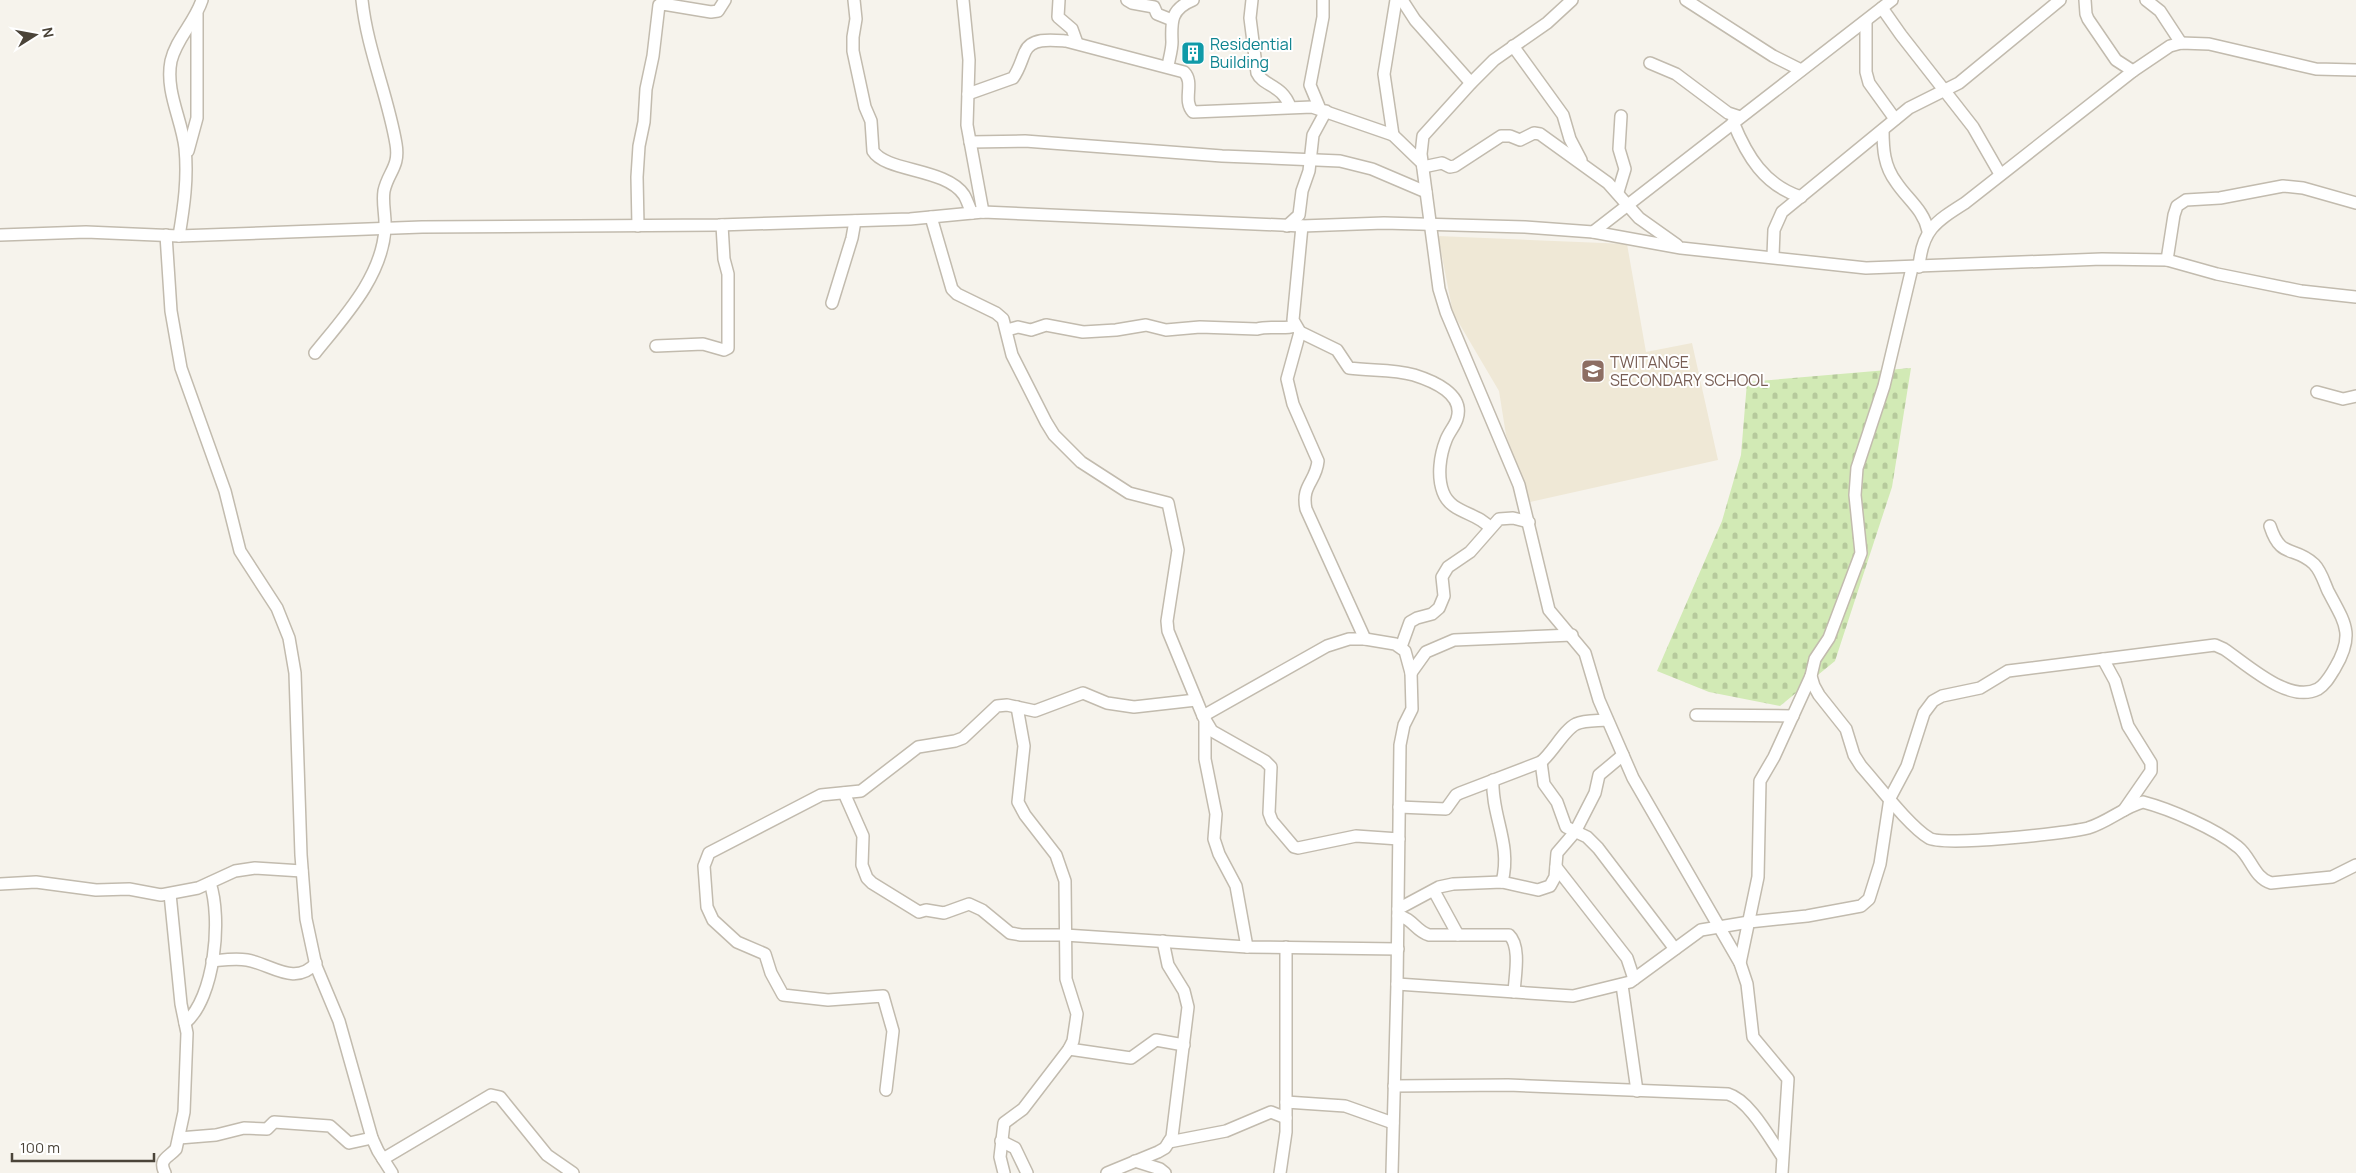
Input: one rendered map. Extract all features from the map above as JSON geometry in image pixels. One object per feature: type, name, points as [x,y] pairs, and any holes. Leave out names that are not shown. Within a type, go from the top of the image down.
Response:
[{"type":"street","points":[[179,236],[187,176],[185,146],[174,101],[171,62],[178,45],[197,14],[202,0]]},
{"type":"street","points":[[315,353],[342,320],[365,286],[380,254],[385,228],[383,198],[385,188],[398,158],[388,106],[364,22],[362,0]]},
{"type":"street","points":[[638,226],[638,151],[659,5],[663,4],[711,12],[718,11],[725,0]]},
{"type":"street","points":[[854,0],[856,19],[853,51],[865,107],[871,121],[873,151],[884,161],[927,173],[956,186],[978,212]]},
{"type":"street","points":[[963,0],[969,60],[967,125],[978,212]]},
{"type":"street","points":[[1059,0],[1058,17],[1072,29],[1077,43]]},
{"type":"street","points":[[1127,0],[1132,3],[1154,7],[1157,14],[1172,20]]},
{"type":"street","points":[[1168,66],[1172,46],[1170,29],[1172,20],[1181,6],[1193,0]]},
{"type":"street","points":[[1252,0],[1250,18],[1257,73],[1260,78],[1282,91],[1290,107]]},
{"type":"street","points":[[1287,226],[1299,215],[1315,131],[1323,110],[1310,85],[1323,17],[1322,0]]},
{"type":"street","points":[[1393,135],[1384,74],[1396,0]]},
{"type":"street","points":[[1402,0],[1415,20],[1471,82]]},
{"type":"street","points":[[1572,0],[1547,23],[1494,60],[1471,82],[1423,136],[1421,146],[1422,165],[1435,267],[1446,312],[1524,502],[1549,610],[1585,652],[1599,700],[1623,755],[1655,817],[1740,963],[1747,984],[1753,1037],[1786,1075],[1789,1082],[1782,1164],[1773,1173]]},
{"type":"street","points":[[1686,0],[1773,56],[1801,70]]},
{"type":"street","points":[[1593,232],[1892,0]]},
{"type":"street","points":[[1773,256],[1777,221],[1782,212],[1919,101],[1946,91],[2003,49],[2060,0]]},
{"type":"street","points":[[2085,0],[2088,19],[2116,60],[2133,71]]},
{"type":"street","points":[[2146,0],[2160,12],[2181,43]]},
{"type":"street","points":[[1882,8],[1973,127],[2000,174]]},
{"type":"street","points":[[186,157],[197,118],[197,14]]},
{"type":"street","points":[[1866,21],[1866,72],[1870,83],[1895,120]]},
{"type":"street","points":[[968,94],[1013,78],[1027,47],[1033,44],[1049,40],[1077,43],[1168,66],[1187,75],[1190,81],[1188,103],[1193,112],[1303,106],[1323,110],[1393,135],[1422,165]]},
{"type":"street","points":[[1740,963],[1758,877],[1760,781],[1774,757],[1812,676],[1815,659],[1829,638],[1860,561],[1862,544],[1855,495],[1857,468],[1884,386],[1915,268],[1928,231],[2133,71],[2170,46],[2181,43],[2209,44],[2316,69],[2356,70]]},
{"type":"street","points":[[1513,46],[1566,119],[1570,139],[1583,163]]},
{"type":"street","points":[[1650,63],[1676,74],[1736,120],[1751,160],[1790,194],[1801,198]]},
{"type":"street","points":[[1618,192],[1624,169],[1619,150],[1621,116]]},
{"type":"street","points":[[1883,130],[1883,153],[1889,172],[1920,211],[1928,231]]},
{"type":"street","points":[[1422,165],[1442,163],[1453,167],[1501,136],[1523,140],[1536,133],[1583,163],[1618,192],[1639,218],[1681,248]]},
{"type":"street","points":[[970,142],[1025,141],[1355,164],[1426,192]]},
{"type":"street","points":[[2167,260],[2174,215],[2177,206],[2186,200],[2220,198],[2284,186],[2304,188],[2356,202]]},
{"type":"street","points":[[0,235],[86,232],[179,236],[385,228],[722,225],[855,221],[931,217],[978,212],[1287,226],[1431,224],[1525,227],[1593,232],[1681,248],[1773,256],[1866,268],[1915,268],[2094,259],[2167,260],[2217,274],[2301,291],[2356,297]]},
{"type":"street","points":[[931,217],[954,292],[1000,316],[1007,330],[1015,362],[1054,435],[1081,462],[1114,485],[1129,493],[1163,500],[1170,505],[1178,550],[1167,626],[1204,718],[1216,735],[1265,761],[1271,767],[1269,814],[1272,821],[1294,847],[1303,848],[1356,836],[1399,839]]},
{"type":"street","points":[[832,303],[850,246],[855,221]]},
{"type":"street","points":[[656,346],[697,343],[724,350],[728,348],[729,281],[724,258],[722,225]]},
{"type":"street","points":[[1302,226],[1293,313],[1298,329],[1287,379],[1293,404],[1318,461],[1318,468],[1304,493],[1306,509],[1365,639]]},
{"type":"street","points":[[166,235],[171,311],[181,368],[225,491],[240,551],[277,608],[290,638],[295,673],[302,872],[306,919],[316,963],[339,1021],[372,1138],[392,1173]]},
{"type":"street","points":[[1007,330],[1018,327],[1031,330],[1046,325],[1083,332],[1116,330],[1146,325],[1171,330],[1200,327],[1257,329],[1266,326],[1298,329],[1337,350],[1349,368],[1412,375],[1440,385],[1453,395],[1459,408],[1457,419],[1446,440],[1439,469],[1443,494],[1451,504],[1466,514],[1482,519],[1490,528]]},
{"type":"street","points":[[2318,392],[2343,398],[2356,396]]},
{"type":"street","points":[[1401,647],[1410,622],[1432,614],[1439,608],[1444,596],[1441,581],[1444,573],[1454,562],[1470,552],[1499,519],[1506,517],[1529,522]]},
{"type":"street","points":[[1397,984],[1573,996],[1622,985],[1634,979],[1702,930],[1749,922],[1845,911],[1866,903],[1880,864],[1890,798],[1910,758],[1924,713],[1933,701],[1942,696],[1980,688],[2008,671],[2215,645],[2224,649],[2285,690],[2303,694],[2320,687],[2329,679],[2344,652],[2346,633],[2343,620],[2317,568],[2308,560],[2280,547],[2274,539],[2270,526]]},
{"type":"street","points":[[1411,673],[1426,652],[1454,640],[1572,636]]},
{"type":"street","points":[[1204,718],[1326,646],[1349,639],[1365,639],[1401,647],[1407,656],[1411,673],[1412,712],[1404,725],[1400,745],[1398,949],[1392,1173]]},
{"type":"street","points":[[2103,659],[2116,681],[2128,726],[2149,758],[2151,767],[2151,771],[2122,812]]},
{"type":"street","points":[[1812,676],[1814,686],[1819,695],[1846,729],[1859,764],[1920,831],[1932,840],[1942,842],[2088,828],[2143,802],[2217,833],[2238,846],[2251,866],[2263,879],[2271,883],[2332,877],[2356,865]]},
{"type":"street","points":[[886,1090],[893,1031],[884,996],[828,1000],[783,995],[771,973],[765,954],[737,942],[713,920],[707,901],[704,866],[709,853],[821,795],[857,792],[865,788],[918,748],[963,738],[997,706],[1007,705],[1040,710],[1083,693],[1108,703],[1134,707],[1196,700]]},
{"type":"street","points":[[1004,1173],[1000,1161],[1004,1123],[1023,1109],[1068,1049],[1073,1041],[1076,1014],[1066,979],[1063,872],[1056,855],[1025,815],[1018,802],[1024,746],[1017,708]]},
{"type":"street","points":[[1696,715],[1793,716]]},
{"type":"street","points":[[1204,718],[1207,769],[1216,814],[1214,839],[1219,854],[1236,886],[1247,947]]},
{"type":"street","points":[[1399,808],[1446,808],[1456,795],[1541,762],[1552,752],[1570,728],[1576,724],[1607,720]]},
{"type":"street","points":[[1398,912],[1439,887],[1453,884],[1502,882],[1538,890],[1544,889],[1553,881],[1559,850],[1575,832],[1595,793],[1599,775],[1623,755]]},
{"type":"street","points":[[1541,762],[1544,784],[1557,802],[1566,827],[1586,837],[1598,848],[1675,949]]},
{"type":"street","points":[[1493,780],[1494,801],[1501,824],[1505,861],[1502,882]]},
{"type":"street","points":[[844,793],[863,836],[861,857],[864,872],[876,887],[919,912],[926,910],[944,913],[969,904],[982,910],[1010,933],[1040,936],[1065,935],[1247,947],[1398,949]]},
{"type":"street","points":[[1556,866],[1627,958],[1634,979]]},
{"type":"street","points":[[0,884],[36,882],[96,890],[129,889],[151,895],[170,894],[210,883],[235,871],[276,869],[302,872]]},
{"type":"street","points":[[186,1023],[197,1011],[208,983],[212,961],[214,902],[210,883]]},
{"type":"street","points":[[1434,891],[1458,935]]},
{"type":"street","points":[[165,1173],[161,1163],[163,1159],[176,1149],[185,1094],[186,1023],[181,1004],[170,894]]},
{"type":"street","points":[[1398,912],[1409,919],[1422,933],[1436,936],[1504,934],[1512,937],[1515,950],[1514,992]]},
{"type":"street","points":[[1107,1173],[1158,1152],[1169,1142],[1174,1128],[1188,1001],[1168,964],[1163,942]]},
{"type":"street","points":[[1280,1173],[1285,1152],[1286,1118],[1286,947]]},
{"type":"street","points":[[212,961],[249,960],[294,975],[304,973],[316,963]]},
{"type":"street","points":[[1622,985],[1637,1091]]},
{"type":"street","points":[[1068,1049],[1131,1058],[1156,1040],[1184,1045]]},
{"type":"street","points":[[1394,1086],[1508,1085],[1734,1095],[1746,1106],[1782,1164]]},
{"type":"street","points":[[383,1159],[491,1094],[500,1097],[555,1162],[573,1173]]},
{"type":"street","points":[[1286,1102],[1345,1106],[1393,1123]]},
{"type":"street","points":[[1169,1142],[1226,1131],[1271,1112],[1286,1118]]},
{"type":"street","points":[[179,1138],[216,1135],[244,1128],[267,1129],[274,1122],[330,1126],[349,1143],[372,1138]]},
{"type":"street","points":[[1001,1141],[1015,1148],[1026,1173]]},
{"type":"street","points":[[1135,1162],[1160,1169],[1165,1173]]},
{"type":"shaded area","name":"TWITANGE SECONDARY SCHOOL","points":[[1438,236],[1627,244],[1646,352],[1692,343],[1718,460],[1530,502],[1506,435],[1499,391],[1453,313]]},
{"type":"green space","points":[[1911,368],[1892,487],[1835,661],[1780,706],[1709,692],[1657,671],[1722,521],[1741,455],[1747,382]]},
{"type":"place","name":"Residential Building","points":[[1193,53]]},
{"type":"place","name":"TWITANGE SECONDARY SCHOOL","points":[[1593,371]]}]
